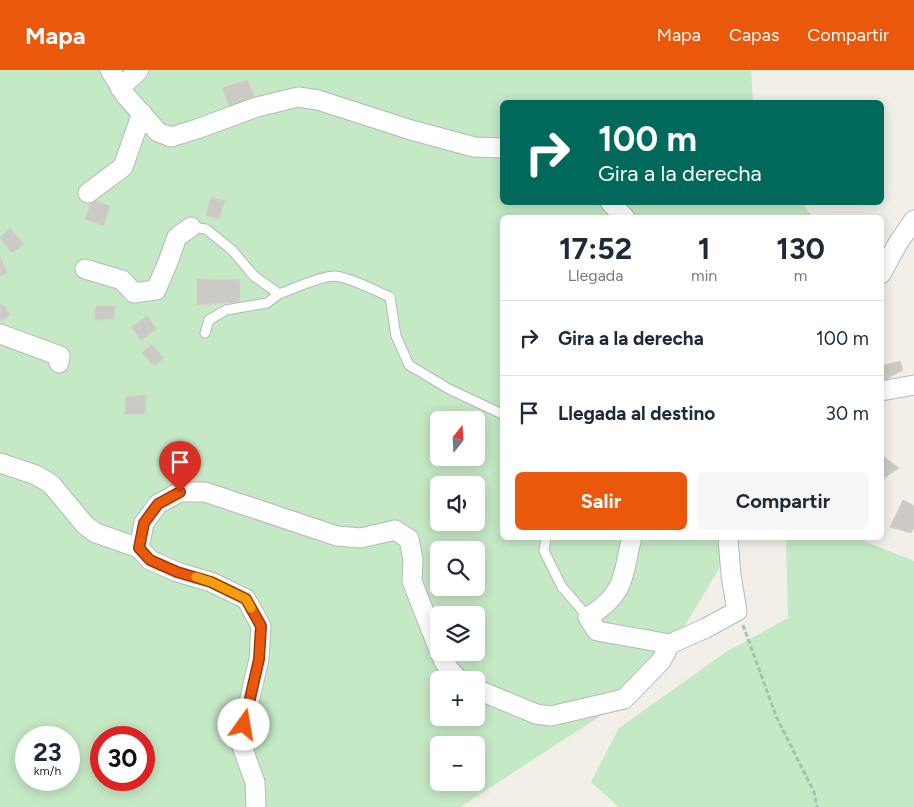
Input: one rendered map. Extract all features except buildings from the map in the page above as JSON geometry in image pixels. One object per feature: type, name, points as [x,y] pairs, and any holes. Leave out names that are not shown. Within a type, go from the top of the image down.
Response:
[{"type":"street","points":[[110,70],[120,88],[158,132],[171,137],[257,107],[298,97],[318,100],[410,130],[474,147],[500,148]]},
{"type":"street","points":[[120,88],[139,70]]},
{"type":"street","points":[[88,193],[123,167],[142,113]]},
{"type":"street","points":[[613,205],[622,215]]},
{"type":"street","points":[[884,269],[898,243],[914,220]]},
{"type":"street","points":[[85,269],[122,280],[134,293],[156,290],[177,236],[192,227]]},
{"type":"street","points":[[0,334],[60,356],[59,363]]},
{"type":"street","points":[[884,390],[914,385]]},
{"type":"street","points":[[0,463],[36,475],[51,484],[85,525],[96,533],[139,548],[150,560],[177,572],[211,582],[246,599],[261,626],[259,659],[240,741],[255,782],[256,807]]},
{"type":"street","points":[[139,548],[144,523],[158,504],[180,492],[205,492],[338,536],[361,538],[395,530],[409,539],[412,560],[412,582],[430,628]]},
{"type":"street","points":[[631,540],[623,577],[614,593],[604,607],[588,617],[597,631],[670,644],[706,628],[737,611],[731,575],[728,540]]},
{"type":"street","points":[[485,693],[536,714],[551,716],[624,699],[661,661],[670,644]]},
{"type":"lane","points":[[192,227],[206,229],[232,250],[254,276],[279,294]]},
{"type":"lane","points":[[205,332],[209,320],[226,310],[267,303],[279,294],[334,276],[355,282],[390,297],[396,336],[409,365],[450,389],[500,413]]},
{"type":"lane","points":[[546,540],[544,551],[562,587],[588,617]]},
{"type":"path","points":[[737,611],[776,716],[814,792],[817,807]]},
{"type":"green space","points":[[0,70],[751,70],[753,100],[500,100],[500,205],[803,205],[811,215],[500,215],[500,540],[730,540],[726,557],[650,684],[485,791],[485,736],[430,736],[430,791],[485,791],[460,807],[0,807]]},
{"type":"green space","points":[[786,540],[862,540],[914,561],[914,807],[619,807],[591,782],[619,728],[726,652],[788,618]]},
{"type":"slow traffic","points":[[196,577],[246,599],[251,608]]},
{"type":"route","points":[[180,492],[158,504],[144,523],[139,548],[150,560],[177,572],[211,582],[246,599],[261,626],[259,659],[244,725]]}]
